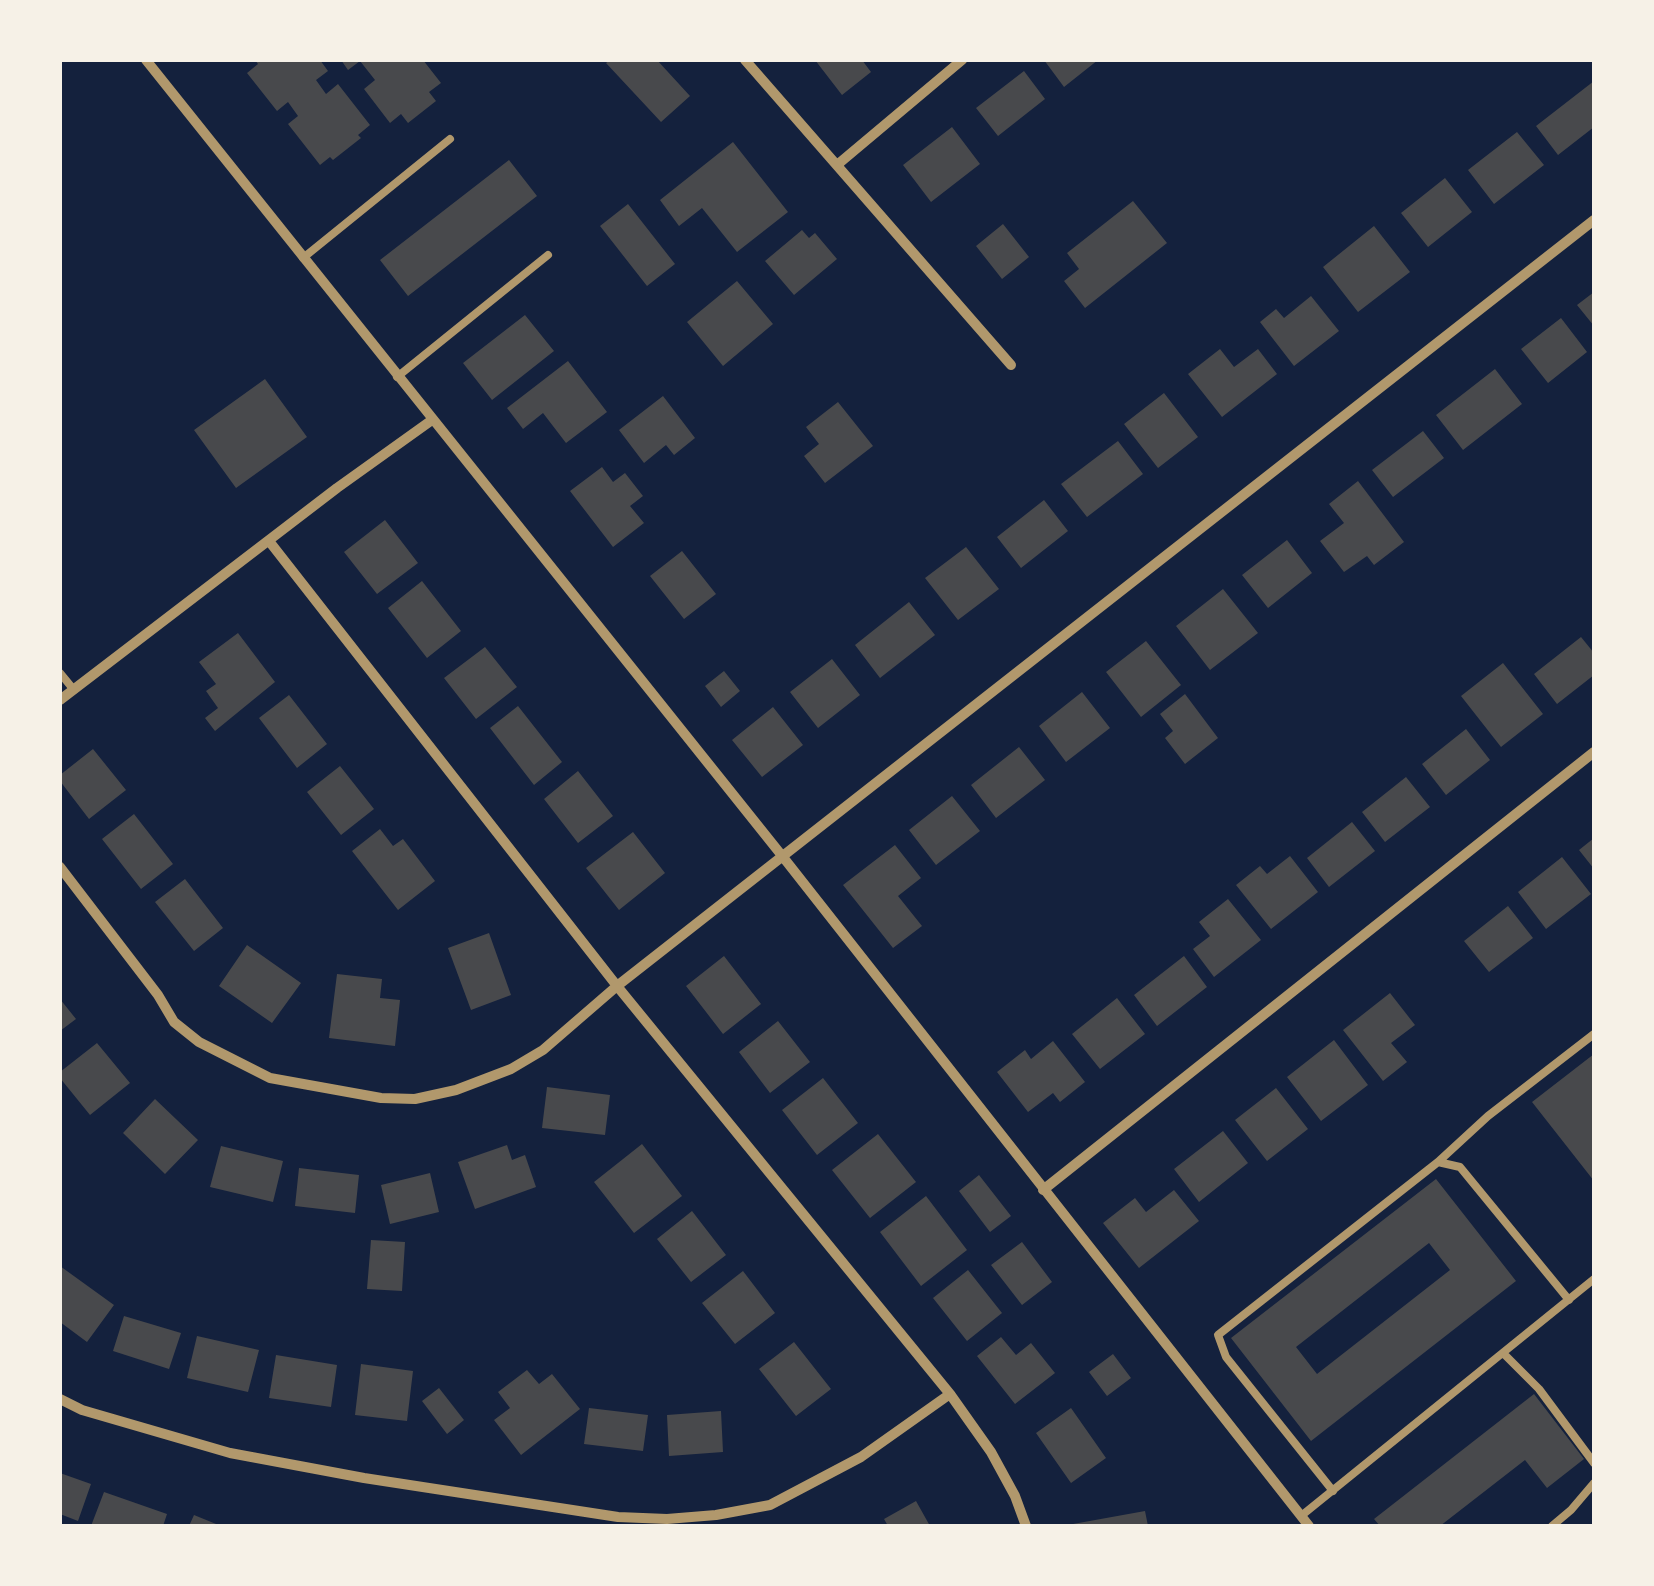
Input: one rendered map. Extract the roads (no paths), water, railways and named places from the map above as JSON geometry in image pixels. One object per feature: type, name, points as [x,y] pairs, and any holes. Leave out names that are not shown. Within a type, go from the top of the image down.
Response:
[{"type":"street","points":[[146,60],[783,857],[1305,1521]]},
{"type":"street","points":[[745,60],[1011,365]]},
{"type":"street","points":[[837,165],[962,60]]},
{"type":"street","points":[[60,867],[158,995],[174,1022],[199,1042],[270,1078],[381,1098],[415,1099],[456,1090],[511,1070],[543,1050],[617,986],[1594,220]]},
{"type":"street","points":[[60,700],[432,420]]},
{"type":"street","points":[[269,541],[617,986],[950,1394],[991,1452],[1026,1526]]},
{"type":"street","points":[[1043,1190],[1594,752]]},
{"type":"street","points":[[60,1399],[82,1410],[230,1453],[618,1517],[666,1518],[770,1505],[861,1457],[950,1394]]},
{"type":"lane","points":[[303,258],[450,139]]},
{"type":"lane","points":[[398,376],[548,255]]},
{"type":"lane","points":[[60,673],[74,690]]},
{"type":"lane","points":[[1333,1491],[1226,1357],[1218,1336],[1594,1034]]},
{"type":"lane","points":[[1438,1162],[1460,1167],[1568,1300]]},
{"type":"lane","points":[[1305,1521],[1333,1491],[1594,1279]]},
{"type":"lane","points":[[1503,1352],[1539,1388],[1594,1463]]},
{"type":"lane","points":[[1552,1526],[1594,1482]]}]
